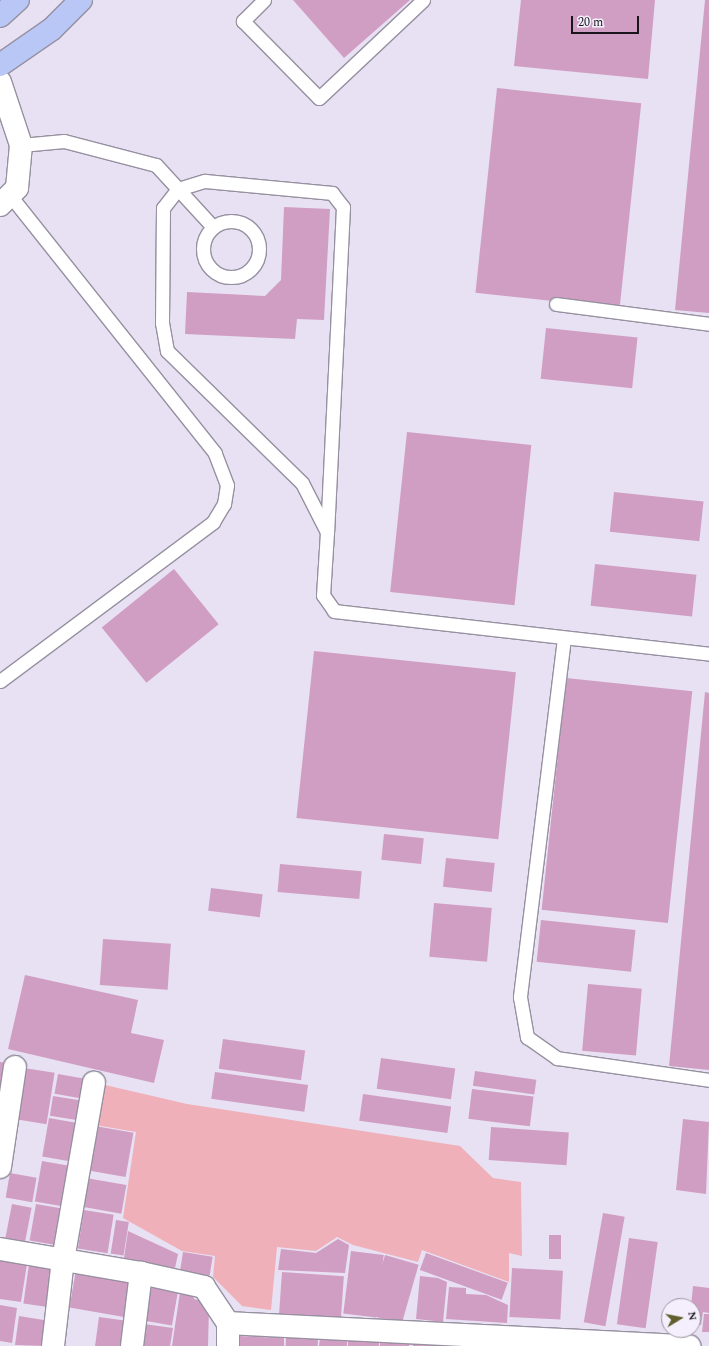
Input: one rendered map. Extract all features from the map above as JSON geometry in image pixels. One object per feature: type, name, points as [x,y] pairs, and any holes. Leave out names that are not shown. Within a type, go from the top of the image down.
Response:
[{"type":"main road","points":[[0,16],[18,0]]},
{"type":"main road","points":[[0,65],[52,29],[81,0]]},
{"type":"street","points":[[0,82],[21,145],[17,188],[5,200]]},
{"type":"street","points":[[0,1167],[15,1067]]},
{"type":"street","points":[[53,1346],[63,1260],[94,1083]]},
{"type":"street","points":[[0,1249],[141,1273],[204,1288],[228,1323],[228,1346]]},
{"type":"street","points":[[132,1346],[141,1273]]},
{"type":"street","points":[[228,1323],[689,1346]]},
{"type":"lane","points":[[264,0],[243,21],[319,98],[423,0]]},
{"type":"lane","points":[[21,145],[64,141],[142,160],[156,165],[213,227]]},
{"type":"lane","points":[[326,532],[302,483],[167,351],[162,323],[163,208],[178,189],[205,182],[332,192],[343,207],[323,595],[334,611],[709,654]]},
{"type":"lane","points":[[0,681],[213,522],[224,504],[227,485],[215,453],[5,200]]},
{"type":"lane","points":[[236,222],[249,228],[255,235],[258,254],[249,270],[240,275],[221,275],[207,263],[204,244],[213,227],[222,223],[236,222]]},
{"type":"lane","points":[[556,304],[709,324]]},
{"type":"lane","points":[[564,638],[520,997],[527,1038],[556,1058],[709,1080]]},
{"type":"shaded area","points":[[105,1085],[187,1104],[460,1146],[493,1178],[521,1182],[522,1256],[509,1253],[509,1282],[422,1250],[418,1262],[353,1245],[337,1237],[316,1251],[277,1247],[271,1310],[242,1306],[213,1277],[215,1256],[182,1251],[123,1218],[136,1132],[95,1125]]},
{"type":"building","points":[[293,0],[410,0],[344,58]]},
{"type":"building","points":[[521,0],[655,0],[648,79],[514,66]]},
{"type":"building","points":[[705,0],[709,0],[709,313],[675,310]]},
{"type":"building","points":[[497,88],[641,103],[620,308],[475,293]]},
{"type":"building","points":[[284,207],[330,209],[324,320],[297,319],[295,339],[185,334],[187,292],[265,296],[281,280]]},
{"type":"building","points":[[546,328],[637,338],[632,388],[541,379]]},
{"type":"building","points":[[407,432],[531,445],[514,605],[390,592]]},
{"type":"building","points":[[614,492],[704,501],[699,541],[610,532]]},
{"type":"building","points":[[595,564],[696,575],[692,616],[591,606]]},
{"type":"building","points":[[174,569],[219,624],[146,683],[102,628]]},
{"type":"building","points":[[314,651],[516,672],[498,839],[296,818]]},
{"type":"building","points":[[566,678],[692,691],[668,923],[542,910]]},
{"type":"building","points":[[705,692],[709,693],[709,1070],[669,1066]]},
{"type":"building","points":[[384,834],[424,838],[421,864],[381,860]]},
{"type":"building","points":[[446,858],[495,863],[492,892],[443,887]]},
{"type":"building","points":[[280,864],[362,871],[359,899],[278,892]]},
{"type":"building","points":[[211,888],[263,894],[260,917],[208,911]]},
{"type":"building","points":[[434,903],[492,908],[487,962],[429,957]]},
{"type":"building","points":[[541,920],[635,930],[631,972],[537,962]]},
{"type":"building","points":[[103,939],[171,944],[168,990],[100,985]]},
{"type":"building","points":[[25,975],[138,1000],[131,1033],[164,1040],[154,1083],[8,1049]]},
{"type":"building","points":[[588,984],[642,989],[636,1055],[582,1051]]},
{"type":"building","points":[[223,1039],[305,1051],[301,1080],[219,1069]]},
{"type":"building","points":[[381,1058],[455,1068],[451,1099],[377,1089]]},
{"type":"building","points":[[0,1062],[8,1063],[5,1090],[0,1090]]},
{"type":"building","points":[[24,1068],[55,1073],[46,1124],[16,1119]]},
{"type":"building","points":[[475,1071],[536,1080],[534,1094],[473,1086]]},
{"type":"building","points":[[215,1072],[308,1085],[304,1112],[211,1099]]},
{"type":"building","points":[[58,1074],[87,1079],[83,1099],[55,1094]]},
{"type":"building","points":[[472,1089],[534,1097],[530,1126],[468,1119]]},
{"type":"building","points":[[363,1094],[451,1106],[447,1133],[359,1121]]},
{"type":"building","points":[[53,1096],[83,1101],[80,1120],[50,1116]]},
{"type":"building","points":[[49,1118],[78,1123],[71,1161],[42,1156]]},
{"type":"building","points":[[683,1119],[709,1122],[706,1194],[676,1190]]},
{"type":"building","points":[[95,1126],[133,1133],[126,1177],[87,1170]]},
{"type":"building","points":[[491,1127],[569,1132],[567,1165],[489,1160]]},
{"type":"building","points":[[42,1161],[71,1166],[63,1206],[35,1201]]},
{"type":"building","points":[[10,1173],[37,1178],[32,1202],[6,1198]]},
{"type":"building","points":[[86,1178],[126,1185],[121,1214],[81,1207]]},
{"type":"building","points":[[12,1204],[32,1208],[25,1242],[5,1238]]},
{"type":"building","points":[[36,1204],[64,1209],[57,1245],[30,1240]]},
{"type":"building","points":[[84,1210],[114,1215],[108,1253],[78,1249]]},
{"type":"building","points":[[603,1213],[625,1217],[605,1326],[584,1322]]},
{"type":"building","points":[[116,1220],[129,1222],[124,1256],[111,1254]]},
{"type":"building","points":[[128,1231],[178,1254],[175,1268],[124,1258]]},
{"type":"building","points":[[549,1235],[561,1235],[561,1259],[549,1259]]},
{"type":"building","points":[[629,1238],[658,1242],[646,1328],[617,1324]]},
{"type":"building","points":[[338,1239],[349,1245],[345,1273],[278,1270],[281,1249],[316,1253]]},
{"type":"building","points":[[351,1251],[384,1255],[376,1318],[343,1314]]},
{"type":"building","points":[[183,1252],[213,1257],[210,1275],[180,1271]]},
{"type":"building","points":[[426,1253],[508,1283],[502,1300],[420,1270]]},
{"type":"building","points":[[385,1255],[419,1265],[402,1324],[368,1315]]},
{"type":"building","points":[[0,1260],[27,1264],[21,1302],[0,1299]]},
{"type":"building","points":[[29,1264],[57,1268],[51,1308],[23,1304]]},
{"type":"building","points":[[512,1268],[563,1271],[560,1320],[509,1317]]},
{"type":"building","points":[[76,1270],[132,1280],[126,1317],[69,1307]]},
{"type":"building","points":[[282,1272],[344,1276],[341,1320],[279,1316]]},
{"type":"building","points":[[420,1276],[438,1278],[447,1282],[443,1322],[416,1319]]},
{"type":"building","points":[[150,1283],[179,1288],[172,1325],[143,1320]]},
{"type":"building","points":[[693,1286],[709,1288],[709,1313],[703,1312],[701,1325],[701,1298],[692,1298]]},
{"type":"building","points":[[449,1287],[466,1288],[466,1294],[486,1295],[508,1305],[507,1323],[446,1319]]},
{"type":"building","points":[[180,1292],[193,1294],[194,1299],[206,1302],[209,1307],[208,1346],[172,1346]]},
{"type":"building","points":[[0,1305],[17,1308],[12,1343],[0,1341]]},
{"type":"building","points":[[704,1314],[709,1314],[709,1332],[702,1332]]},
{"type":"building","points":[[19,1316],[50,1321],[46,1346],[15,1345]]},
{"type":"building","points":[[99,1317],[128,1321],[124,1346],[95,1346]]},
{"type":"building","points":[[144,1324],[173,1328],[170,1346],[140,1346]]},
{"type":"building","points":[[240,1336],[284,1338],[284,1346],[239,1346]]},
{"type":"building","points":[[286,1337],[318,1338],[318,1346],[286,1346]]},
{"type":"building","points":[[320,1338],[347,1339],[347,1346],[319,1346]]},
{"type":"building","points":[[348,1339],[379,1340],[379,1346],[348,1346]]},
{"type":"building","points":[[380,1342],[409,1343],[409,1346],[380,1346]]},
{"type":"building","points":[[413,1343],[443,1344],[442,1346],[413,1346]]}]
